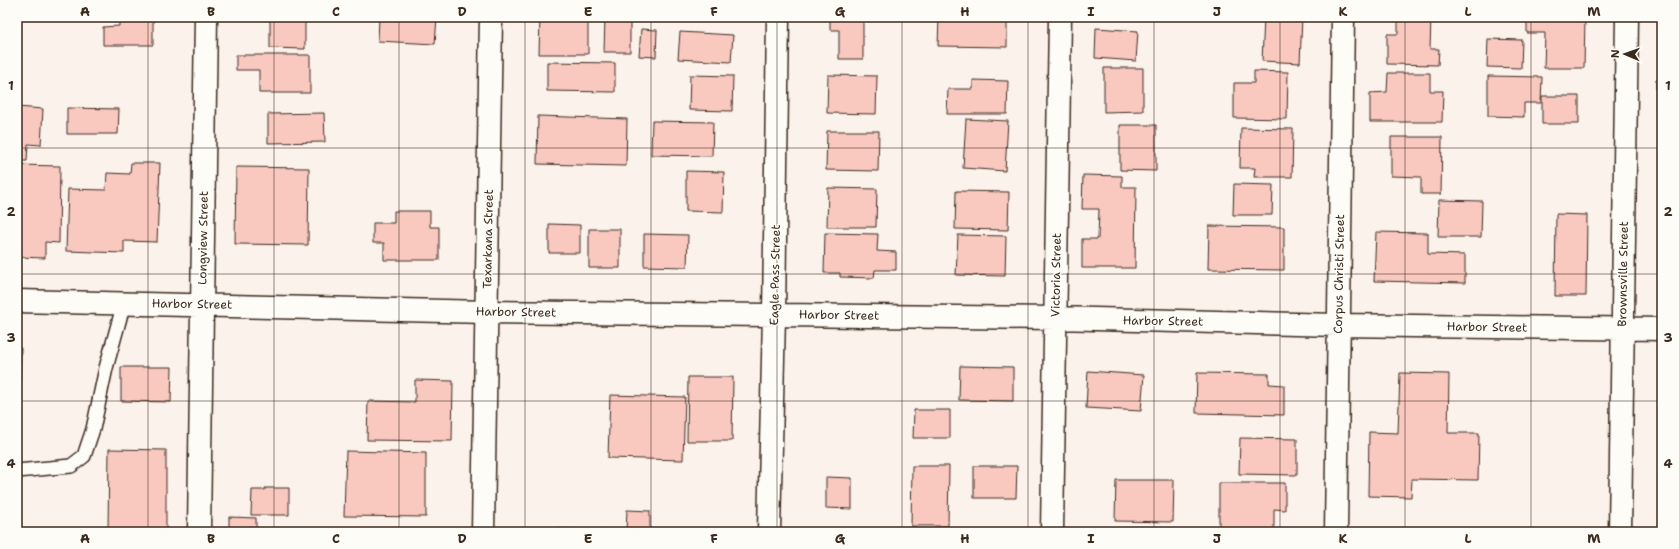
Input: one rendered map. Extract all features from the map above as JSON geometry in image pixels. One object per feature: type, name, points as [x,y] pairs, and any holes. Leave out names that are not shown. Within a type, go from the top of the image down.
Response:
[{"type":"street","name":"Longview Street","points":[[199,532],[206,17]]},
{"type":"street","name":"Texarkana Street","points":[[484,532],[492,17]]},
{"type":"street","name":"Eagle Pass Street","points":[[769,532],[778,17]]},
{"type":"street","name":"Victoria Street","points":[[1052,532],[1060,17]]},
{"type":"street","name":"Corpus Christi Street","points":[[1336,532],[1343,17]]},
{"type":"street","name":"Brownsville Street","points":[[1620,532],[1627,17]]},
{"type":"street","name":"Harbor Street","points":[[17,301],[202,304],[487,312],[1055,318],[1338,325],[1662,329]]},
{"type":"lane","points":[[17,471],[71,466],[84,456],[93,429],[106,368],[124,303]]},
{"type":"building","points":[[119,17],[153,17],[153,45],[103,45],[103,27],[119,26]]},
{"type":"building","points":[[270,17],[305,17],[305,49],[270,48]]},
{"type":"building","points":[[379,17],[437,17],[435,44],[378,41]]},
{"type":"building","points":[[540,17],[603,17],[602,22],[588,22],[588,54],[539,54]]},
{"type":"building","points":[[605,17],[630,17],[630,52],[604,52]]},
{"type":"building","points":[[830,17],[863,17],[863,59],[839,59],[839,30],[830,30]]},
{"type":"building","points":[[939,17],[1007,17],[1007,47],[938,46]]},
{"type":"building","points":[[1264,17],[1302,17],[1300,63],[1262,61]]},
{"type":"building","points":[[1398,17],[1431,17],[1430,49],[1439,49],[1438,65],[1387,64],[1387,34],[1398,34]]},
{"type":"building","points":[[1527,17],[1585,17],[1584,68],[1544,68],[1545,33],[1527,33]]},
{"type":"building","points":[[1096,28],[1138,31],[1136,61],[1095,58]]},
{"type":"building","points":[[641,29],[657,30],[656,57],[639,56]]},
{"type":"building","points":[[680,32],[733,35],[731,62],[678,59]]},
{"type":"building","points":[[1488,39],[1522,40],[1521,68],[1487,67]]},
{"type":"building","points":[[236,55],[310,55],[310,93],[259,93],[259,70],[236,70]]},
{"type":"building","points":[[547,62],[615,63],[615,92],[547,91]]},
{"type":"building","points":[[1104,68],[1143,68],[1143,111],[1104,112]]},
{"type":"building","points":[[1254,71],[1288,72],[1287,119],[1234,118],[1234,83],[1254,83]]},
{"type":"building","points":[[1388,73],[1430,73],[1430,91],[1443,91],[1442,122],[1370,122],[1370,93],[1387,92]]},
{"type":"building","points":[[690,75],[733,76],[732,111],[689,110]]},
{"type":"building","points":[[828,75],[877,76],[876,114],[827,113]]},
{"type":"building","points":[[1488,76],[1542,77],[1541,103],[1524,103],[1524,117],[1488,116]]},
{"type":"building","points":[[973,80],[1008,81],[1007,114],[947,114],[948,89],[973,89]]},
{"type":"building","points":[[1656,80],[1662,80],[1662,113],[1656,113]]},
{"type":"building","points":[[1542,96],[1579,96],[1579,124],[1542,124]]},
{"type":"building","points":[[17,107],[43,109],[41,145],[28,144],[27,161],[17,161]]},
{"type":"building","points":[[67,108],[119,109],[118,134],[67,134]]},
{"type":"building","points":[[324,113],[325,142],[268,143],[268,114]]},
{"type":"building","points":[[538,116],[627,119],[626,166],[537,164]]},
{"type":"building","points":[[966,119],[1008,121],[1005,171],[963,168]]},
{"type":"building","points":[[652,121],[713,122],[712,156],[651,155]]},
{"type":"building","points":[[1120,125],[1156,125],[1156,171],[1120,170]]},
{"type":"building","points":[[1241,128],[1293,129],[1292,177],[1254,177],[1255,168],[1240,168]]},
{"type":"building","points":[[827,131],[879,131],[878,171],[826,170]]},
{"type":"building","points":[[1391,137],[1442,137],[1441,194],[1421,194],[1421,177],[1391,176]]},
{"type":"building","points":[[131,163],[160,163],[157,242],[124,241],[124,253],[66,251],[68,189],[106,190],[107,173],[130,174]]},
{"type":"building","points":[[17,165],[60,166],[59,243],[45,242],[45,258],[17,257]]},
{"type":"building","points":[[236,167],[309,168],[308,245],[235,244]]},
{"type":"building","points":[[686,171],[724,172],[723,212],[686,211]]},
{"type":"building","points":[[1083,175],[1122,176],[1122,187],[1136,187],[1135,268],[1082,268],[1082,239],[1098,239],[1099,209],[1082,209]]},
{"type":"building","points":[[1234,184],[1273,185],[1272,215],[1233,215]]},
{"type":"building","points":[[828,188],[877,189],[876,227],[827,227]]},
{"type":"building","points":[[956,191],[1009,192],[1008,230],[955,229]]},
{"type":"building","points":[[1439,200],[1482,201],[1481,237],[1438,237]]},
{"type":"building","points":[[394,211],[430,211],[430,227],[439,227],[439,260],[384,260],[384,243],[373,243],[373,223],[394,223]]},
{"type":"building","points":[[1556,214],[1587,215],[1586,296],[1555,296]]},
{"type":"building","points":[[549,224],[580,225],[580,253],[549,253]]},
{"type":"building","points":[[1209,226],[1284,227],[1284,270],[1208,269]]},
{"type":"building","points":[[589,229],[620,229],[620,268],[589,268]]},
{"type":"building","points":[[1376,232],[1428,233],[1428,254],[1465,255],[1465,283],[1374,281]]},
{"type":"building","points":[[825,233],[878,234],[877,251],[896,252],[896,270],[875,270],[874,278],[840,277],[840,273],[824,273]]},
{"type":"building","points":[[644,234],[688,235],[687,267],[644,266]]},
{"type":"building","points":[[958,235],[1006,236],[1005,276],[956,275]]},
{"type":"building","points":[[17,348],[21,348],[20,395],[17,395]]},
{"type":"building","points":[[960,366],[1013,367],[1013,401],[959,400]]},
{"type":"building","points":[[121,367],[172,367],[171,402],[121,401]]},
{"type":"building","points":[[1088,371],[1144,375],[1141,411],[1086,408]]},
{"type":"building","points":[[1197,373],[1269,374],[1269,384],[1284,385],[1284,415],[1196,413]]},
{"type":"building","points":[[1400,373],[1449,374],[1448,433],[1479,433],[1478,480],[1412,479],[1411,497],[1368,496],[1369,432],[1398,433]]},
{"type":"building","points":[[1660,376],[1662,376],[1662,424],[1660,424]]},
{"type":"building","points":[[688,377],[733,377],[732,441],[687,441]]},
{"type":"building","points":[[415,380],[453,381],[452,441],[367,440],[368,401],[415,402]]},
{"type":"building","points":[[610,395],[685,397],[683,460],[608,458]]},
{"type":"building","points":[[914,410],[950,410],[950,438],[913,438]]},
{"type":"building","points":[[1240,438],[1297,439],[1297,475],[1239,474]]},
{"type":"building","points":[[109,449],[166,450],[166,532],[108,532]]},
{"type":"building","points":[[346,451],[426,453],[426,517],[344,516]]},
{"type":"building","points":[[912,466],[949,466],[948,526],[911,526]]},
{"type":"building","points":[[974,466],[1017,466],[1016,498],[974,498]]},
{"type":"building","points":[[826,477],[852,478],[852,509],[826,508]]},
{"type":"building","points":[[1116,480],[1174,480],[1173,522],[1115,521]]},
{"type":"building","points":[[1219,483],[1285,483],[1285,510],[1274,509],[1274,530],[1219,530]]},
{"type":"building","points":[[265,488],[289,488],[289,515],[251,515],[252,490],[265,490]]},
{"type":"building","points":[[627,510],[650,511],[650,532],[536,532],[536,528],[626,531]]},
{"type":"building","points":[[229,517],[256,518],[256,531],[278,532],[229,532]]}]
